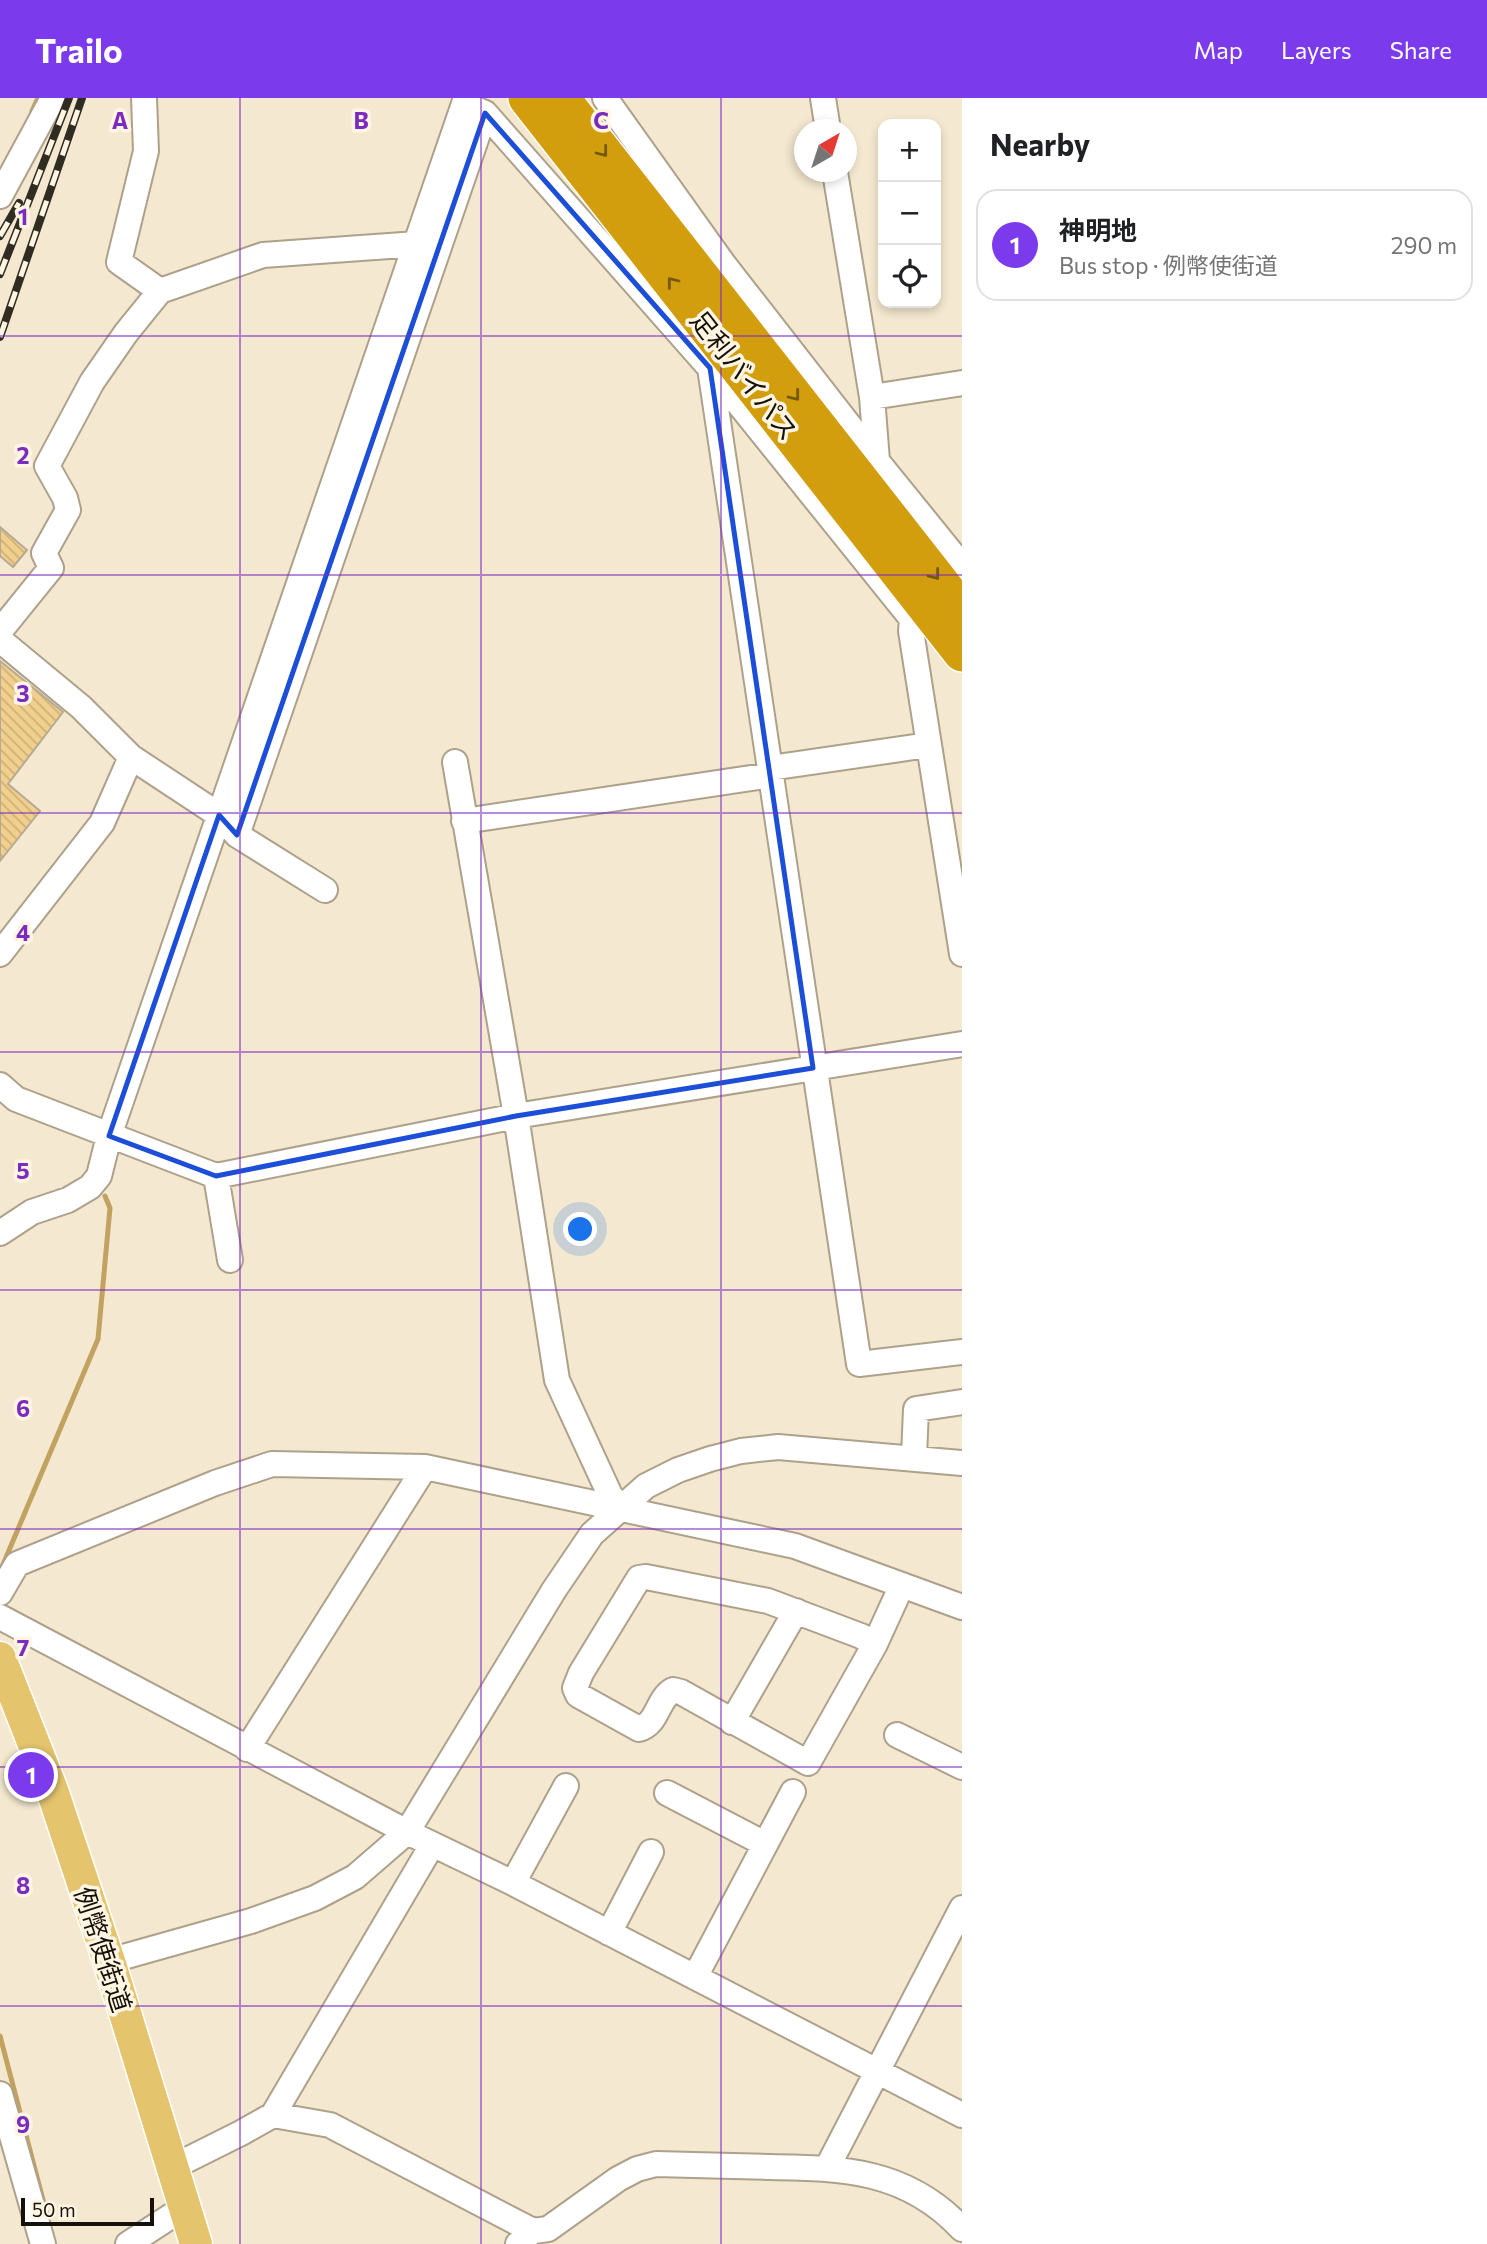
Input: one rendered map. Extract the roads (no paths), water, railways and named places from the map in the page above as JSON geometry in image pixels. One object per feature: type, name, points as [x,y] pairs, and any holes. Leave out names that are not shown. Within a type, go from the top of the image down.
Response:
[{"type":"highway","name":"足利バイパス","points":[[527,98],[934,613],[962,653]]},
{"type":"highway","name":"足利バイパス","points":[[561,98],[731,355]]},
{"type":"main road","name":"例幣使街道","points":[[0,1658],[52,1790],[109,1961],[196,2244]]},
{"type":"street","points":[[0,197],[53,98]]},
{"type":"street","points":[[144,98],[146,151],[119,261],[160,291]]},
{"type":"street","points":[[605,98],[722,261],[962,566]]},
{"type":"street","points":[[823,98],[826,119]]},
{"type":"street","points":[[472,105],[731,355],[934,613],[911,631],[962,954]]},
{"type":"street","points":[[0,1233],[32,1212],[68,1200],[90,1187],[99,1176],[109,1136],[417,244],[472,105]]},
{"type":"street","points":[[237,835],[472,105]]},
{"type":"street","points":[[837,182],[872,397],[877,461]]},
{"type":"street","points":[[0,631],[51,568],[44,553],[68,510],[65,498],[47,466],[92,382],[160,291],[262,255],[417,244]]},
{"type":"street","points":[[731,355],[771,771],[859,1364],[962,1352]]},
{"type":"street","points":[[872,397],[962,383]]},
{"type":"street","points":[[0,640],[81,707],[131,757],[219,815],[237,835],[325,890]]},
{"type":"street","points":[[464,821],[928,746]]},
{"type":"street","points":[[0,954],[102,823],[131,757]]},
{"type":"street","points":[[454,762],[516,1116],[557,1380],[610,1495],[621,1508]]},
{"type":"street","points":[[0,1084],[16,1098],[216,1176],[516,1116],[962,1044]]},
{"type":"street","points":[[216,1176],[230,1261]]},
{"type":"street","points":[[914,1457],[916,1409],[962,1402]]},
{"type":"street","points":[[109,1961],[251,1921],[315,1898],[355,1877],[407,1832],[554,1590],[592,1534],[646,1486],[678,1470],[741,1451],[778,1447],[962,1463]]},
{"type":"street","points":[[0,1592],[17,1564],[215,1483],[272,1464],[425,1467],[795,1546],[962,1607]]},
{"type":"street","points":[[247,1749],[425,1467]]},
{"type":"street","points":[[874,1644],[861,1636],[758,1598],[646,1577],[639,1578],[581,1673],[575,1688],[578,1695],[639,1729],[647,1727],[667,1693],[673,1690],[681,1692],[808,1763],[874,1644],[902,1585]]},
{"type":"street","points":[[732,1722],[796,1611]]},
{"type":"street","points":[[0,1617],[432,1845],[513,1883],[962,2115]]},
{"type":"street","points":[[897,1735],[962,1767]]},
{"type":"street","points":[[513,1883],[566,1786]]},
{"type":"street","points":[[695,1977],[793,1792]]},
{"type":"street","points":[[667,1793],[765,1844]]},
{"type":"street","points":[[173,2167],[273,2115],[432,1845]]},
{"type":"street","points":[[609,1933],[651,1852]]},
{"type":"street","points":[[827,2168],[962,1908]]},
{"type":"street","points":[[0,2094],[43,2244]]},
{"type":"street","points":[[273,2115],[330,2125],[539,2237],[618,2179],[637,2169],[656,2164],[827,2168],[866,2173],[890,2180],[929,2202],[962,2229]]},
{"type":"street","points":[[128,2244],[185,2207]]},
{"type":"waterway","points":[[32,111],[38,98]]},
{"type":"waterway","points":[[2,1567],[98,1339],[110,1208],[105,1196]]},
{"type":"waterway","points":[[0,2036],[48,2219]]},
{"type":"railway","points":[[0,274],[69,98]]},
{"type":"railway","points":[[0,337],[82,98]]},
{"type":"railway","points":[[0,236],[19,203]]},
{"type":"place","name":"神明地","points":[[31,1775]]}]
